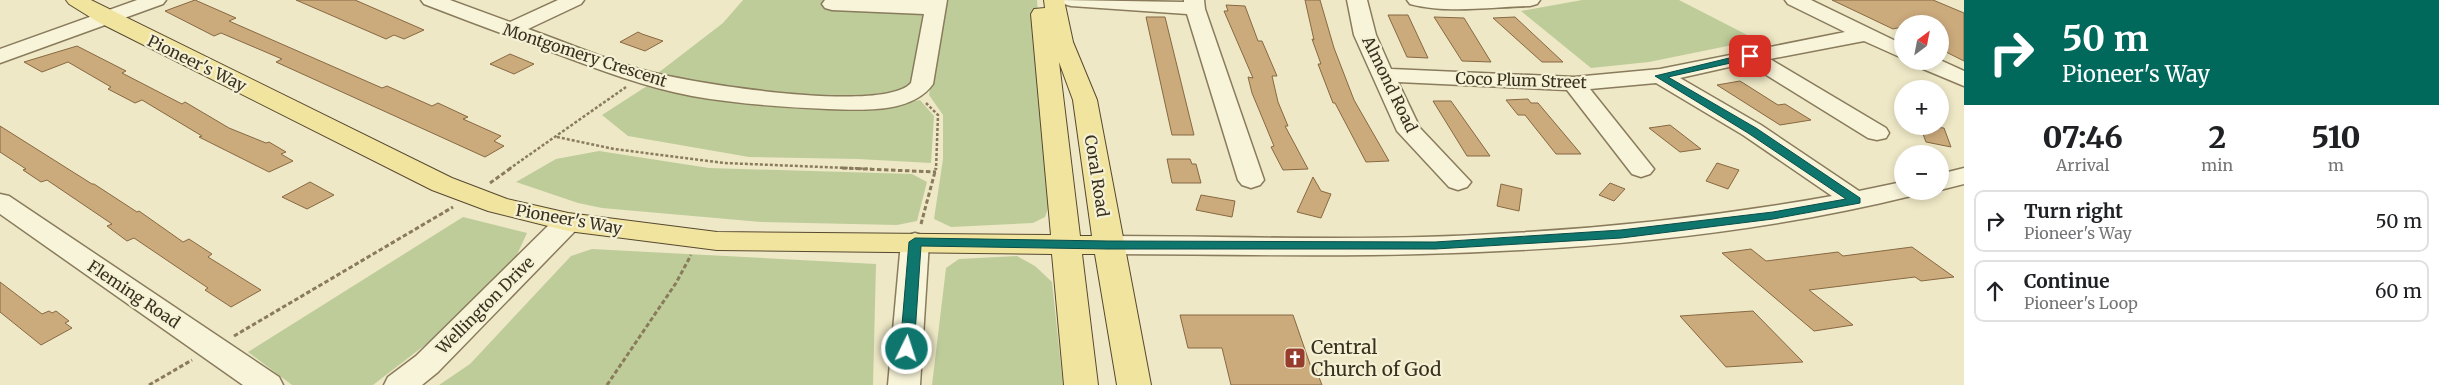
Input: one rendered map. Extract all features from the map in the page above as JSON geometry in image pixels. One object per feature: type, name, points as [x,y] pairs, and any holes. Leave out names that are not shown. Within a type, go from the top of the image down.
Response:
[{"type":"main road","name":"Pioneer's Way","points":[[76,0],[106,18],[442,184],[498,205],[568,222],[717,242],[915,242],[1108,245]]},
{"type":"main road","points":[[1044,0],[1043,30],[1081,385]]},
{"type":"main road","name":"Coral Road","points":[[1054,0],[1062,42],[1085,100],[1108,245],[1134,385]]},
{"type":"street","points":[[0,56],[156,0]]},
{"type":"street","name":"Montgomery Crescent","points":[[431,0],[631,74],[692,89],[767,99],[856,103],[904,98],[915,92]]},
{"type":"street","points":[[509,30],[574,0]]},
{"type":"street","points":[[1071,0],[1195,4],[1251,180]]},
{"type":"street","name":"Almond Road","points":[[1357,0],[1362,27],[1410,131],[1458,182]]},
{"type":"street","points":[[1417,0],[1453,2],[1530,0]]},
{"type":"street","points":[[1795,0],[1894,48]]},
{"type":"street","points":[[832,4],[936,4],[922,84],[915,92]]},
{"type":"street","name":"Coco Plum Street","points":[[1384,75],[1574,84],[1660,76],[1864,34]]},
{"type":"street","points":[[1750,56],[1877,133]]},
{"type":"street","points":[[1944,70],[1964,79]]},
{"type":"street","points":[[1660,76],[1752,130],[1856,201]]},
{"type":"street","points":[[1574,84],[1641,169]]},
{"type":"street","points":[[1949,180],[1964,176]]},
{"type":"street","points":[[1108,245],[1435,245],[1529,240],[1684,227],[1856,201],[1894,192]]},
{"type":"street","name":"Fleming Road","points":[[0,202],[267,385]]},
{"type":"street","name":"Wellington Drive","points":[[400,385],[427,364],[568,222]]},
{"type":"street","points":[[904,385],[915,242]]},
{"type":"path","points":[[149,385],[472,196],[621,92],[632,80],[631,74]]},
{"type":"path","points":[[915,92],[938,115],[936,172],[915,242]]},
{"type":"path","points":[[556,137],[614,149],[724,163],[936,172]]},
{"type":"path","points":[[607,385],[676,283],[700,239]]},
{"type":"green space","points":[[743,0],[930,0],[916,11],[928,18],[919,83],[905,93],[853,100],[705,88],[658,73],[723,23]]},
{"type":"green space","points":[[945,0],[1037,0],[1052,198],[1045,217],[1033,223],[951,227],[934,219],[943,159],[943,115],[929,95]]},
{"type":"green space","points":[[1582,0],[1679,0],[1757,40],[1649,62],[1591,68],[1521,11]]},
{"type":"green space","points":[[647,86],[757,104],[904,103],[920,100],[934,116],[931,163],[858,159],[749,157],[628,136],[602,115]]},
{"type":"green space","points":[[599,151],[709,168],[912,174],[927,182],[917,221],[897,225],[761,222],[602,208],[578,203],[516,182],[556,159]]},
{"type":"green space","points":[[463,217],[527,233],[515,259],[455,322],[373,385],[292,385],[248,352]]},
{"type":"green space","points":[[592,249],[876,264],[873,385],[439,385],[470,364],[571,256]]},
{"type":"green space","points":[[1017,256],[1035,266],[1052,282],[1063,385],[932,385],[946,268],[959,259]]},
{"type":"building","points":[[195,0],[236,18],[229,21],[382,88],[387,86],[432,106],[438,103],[468,117],[463,119],[501,136],[494,141],[504,146],[485,157],[276,62],[282,59],[221,33],[214,36],[165,11]]},
{"type":"building","points":[[296,0],[355,0],[424,30],[404,39],[394,35],[386,39]]},
{"type":"building","points":[[1305,0],[1320,0],[1334,48],[1354,100],[1389,161],[1366,162],[1335,103],[1333,103],[1318,64],[1321,64],[1312,39],[1314,40]]},
{"type":"building","points":[[1832,0],[1933,0],[1964,13],[1964,61],[1949,54],[1949,15],[1894,15],[1893,29]]},
{"type":"building","points":[[1226,5],[1245,6],[1258,41],[1262,41],[1277,76],[1272,76],[1278,102],[1288,126],[1285,126],[1308,169],[1283,170],[1271,147],[1274,146],[1252,93],[1248,77],[1253,78],[1224,11],[1228,11]]},
{"type":"building","points":[[1388,15],[1408,15],[1428,58],[1407,57]]},
{"type":"building","points":[[1146,17],[1165,17],[1194,135],[1172,135]]},
{"type":"building","points":[[1434,17],[1464,18],[1491,62],[1462,61]]},
{"type":"building","points":[[1515,17],[1563,62],[1542,62],[1493,18]]},
{"type":"building","points":[[638,32],[663,41],[645,51],[620,42]]},
{"type":"building","points":[[77,46],[126,71],[122,73],[182,104],[185,102],[229,128],[266,143],[269,142],[286,152],[281,154],[293,161],[269,172],[199,137],[202,136],[142,100],[135,103],[108,89],[111,87],[68,62],[42,72],[24,62]]},
{"type":"building","points":[[510,54],[534,64],[514,74],[490,64]]},
{"type":"building","points":[[1740,81],[1778,105],[1785,104],[1811,120],[1780,125],[1717,85]]},
{"type":"building","points":[[1528,99],[1531,103],[1538,103],[1581,154],[1556,154],[1525,115],[1518,115],[1506,100]]},
{"type":"building","points":[[1433,101],[1451,101],[1490,156],[1467,156]]},
{"type":"building","points":[[1670,125],[1701,149],[1680,152],[1649,128]]},
{"type":"building","points":[[0,126],[137,212],[139,211],[183,242],[189,239],[212,254],[208,257],[261,290],[231,307],[205,290],[208,288],[134,238],[127,241],[107,226],[112,224],[47,180],[41,182],[23,170],[26,169],[0,152]]},
{"type":"building","points":[[1923,135],[1947,135],[1951,147],[1949,145],[1926,142]]},
{"type":"building","points":[[1167,159],[1190,159],[1192,164],[1196,164],[1201,183],[1172,183]]},
{"type":"building","points":[[1717,163],[1739,170],[1728,189],[1706,181]]},
{"type":"building","points":[[1313,177],[1321,191],[1331,194],[1321,218],[1297,212]]},
{"type":"building","points":[[310,182],[334,195],[307,209],[282,197]]},
{"type":"building","points":[[1610,183],[1625,189],[1614,201],[1599,195]]},
{"type":"building","points":[[1501,184],[1522,189],[1519,211],[1497,206]]},
{"type":"building","points":[[1201,195],[1235,201],[1232,217],[1196,210]]},
{"type":"building","points":[[1912,247],[1954,277],[1921,281],[1915,277],[1809,290],[1853,325],[1814,331],[1722,253],[1751,249],[1766,261],[1838,252],[1843,256]]},
{"type":"building","points":[[0,282],[42,314],[56,311],[69,321],[65,323],[72,328],[41,345],[0,312]]},
{"type":"building","points":[[1753,311],[1803,362],[1726,367],[1680,316]]},
{"type":"building","name":"Central Church of God","points":[[1180,315],[1293,315],[1311,367],[1315,367],[1322,385],[1231,385],[1222,348],[1188,348]]},
{"type":"place","name":"Central Church of God","points":[[1295,358]]},
{"type":"route","points":[[907,349],[915,242],[1108,245],[1435,245],[1621,234],[1773,215],[1856,201],[1752,130],[1660,76],[1750,56]]}]
